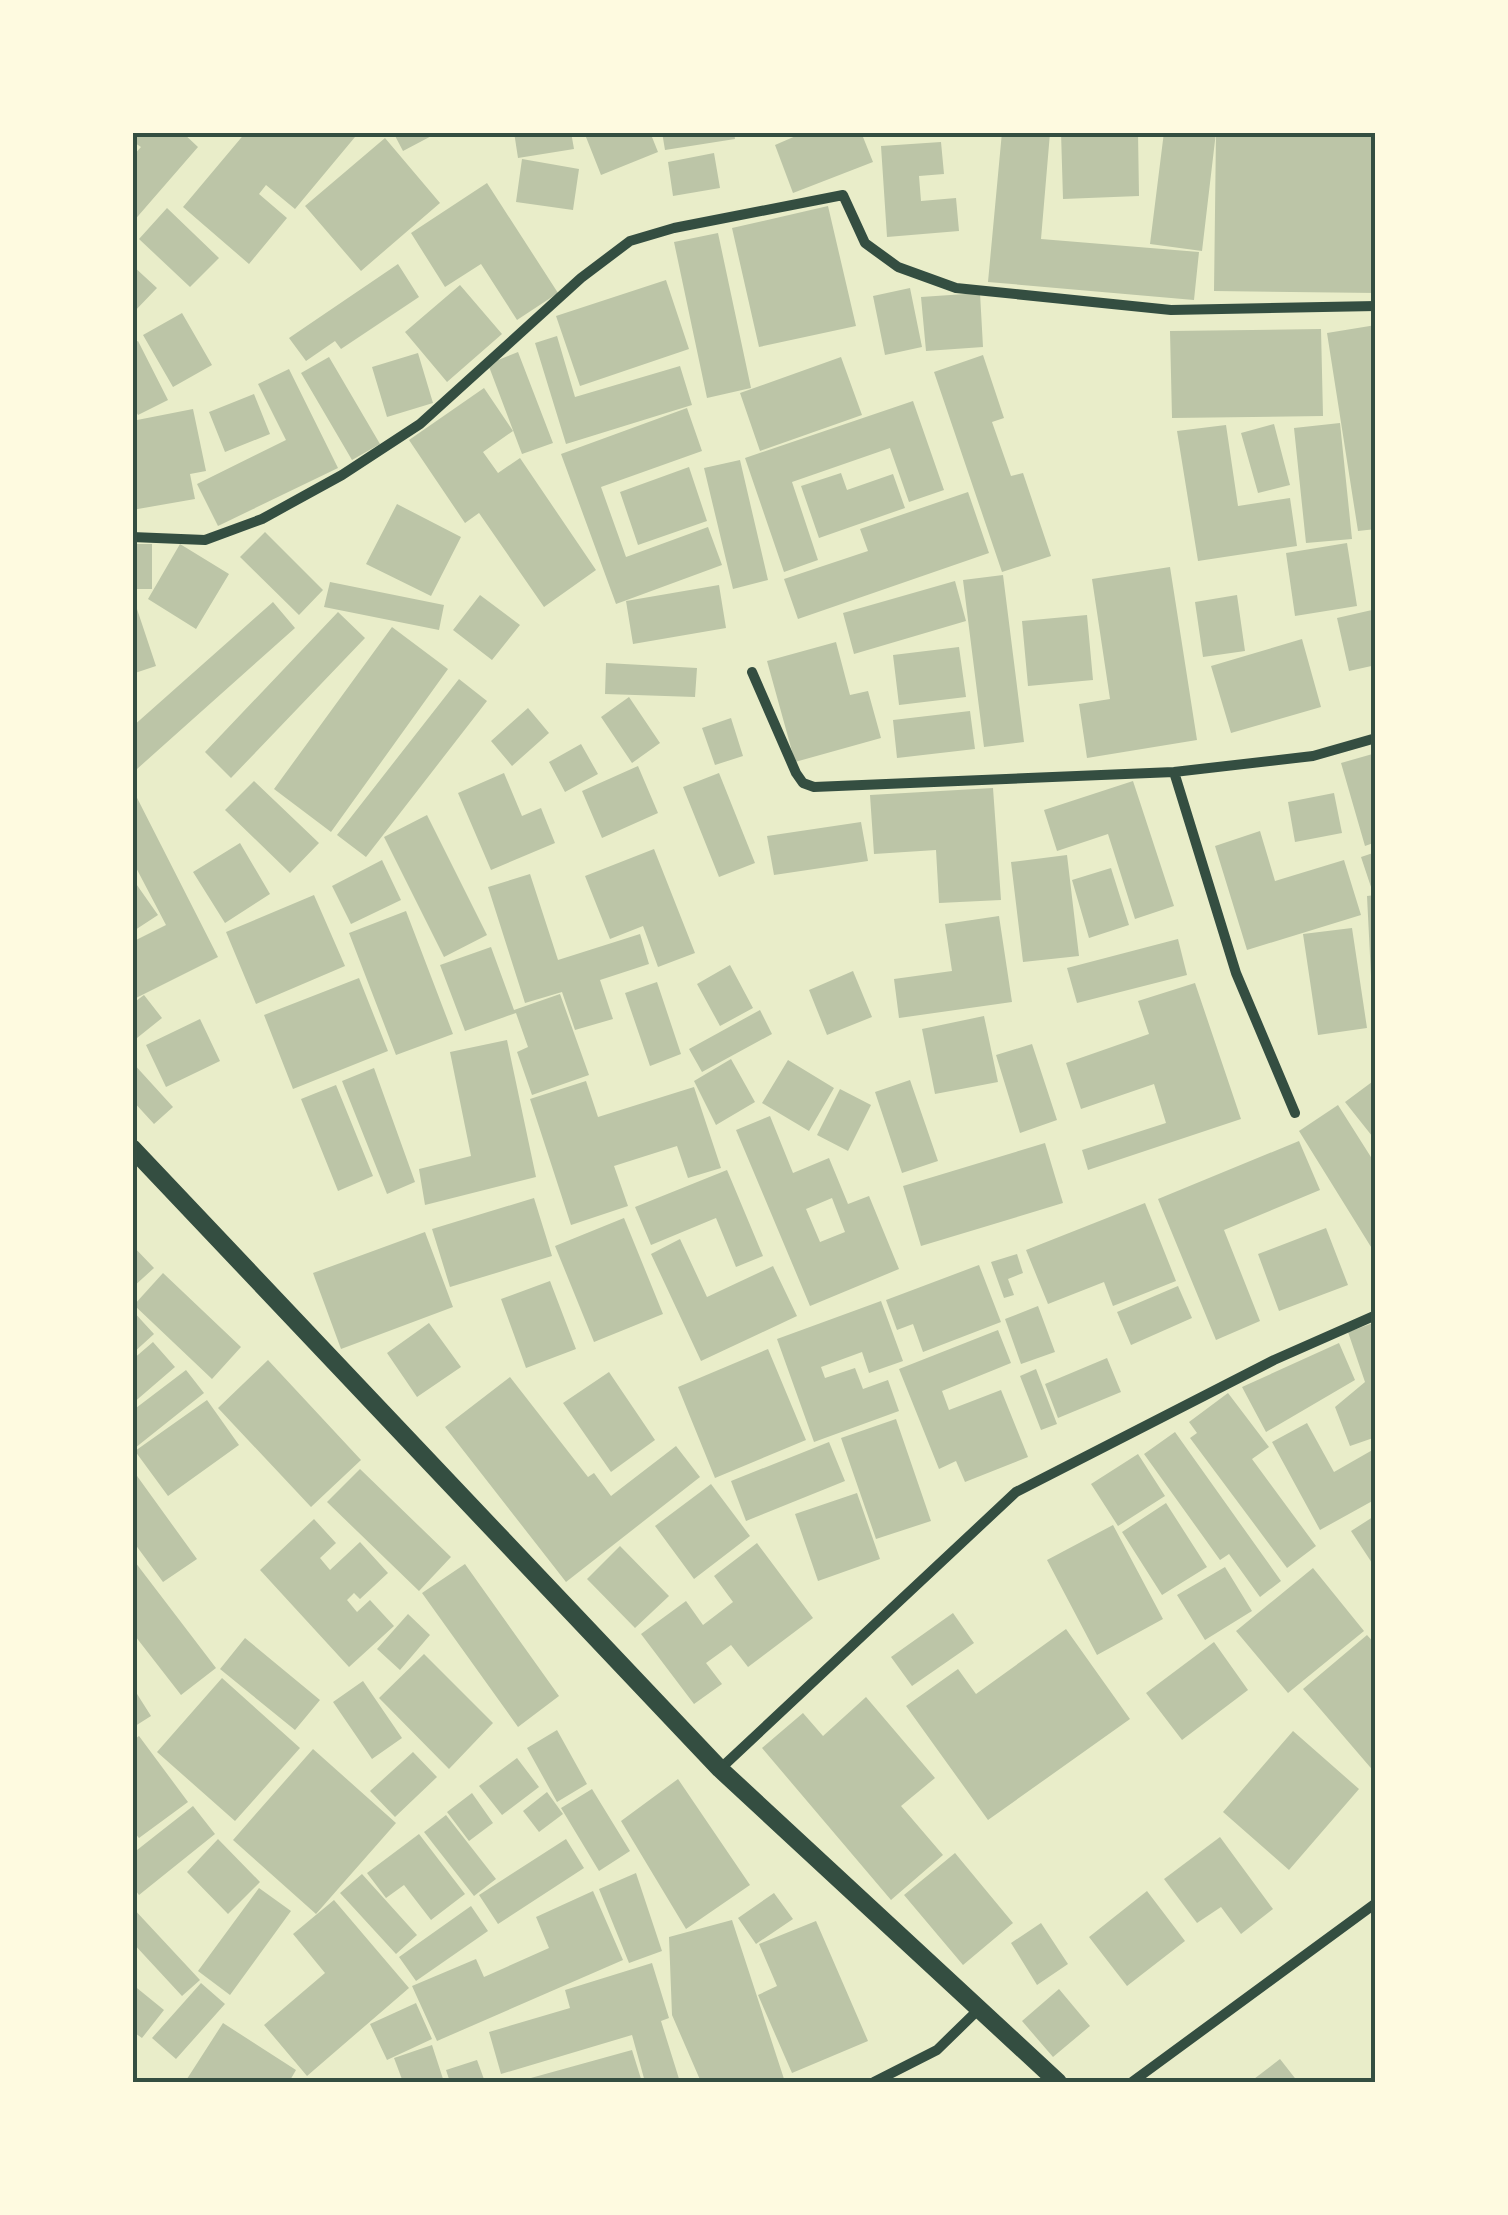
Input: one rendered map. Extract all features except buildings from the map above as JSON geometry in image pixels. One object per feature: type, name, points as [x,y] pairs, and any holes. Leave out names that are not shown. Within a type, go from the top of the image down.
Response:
[{"type":"street","points":[[132,537],[206,540],[262,519],[342,475],[420,424],[581,278],[630,241],[674,228],[843,196],[865,244],[898,267],[956,288],[1171,310],[1376,306]]},
{"type":"street","points":[[752,672],[796,773],[803,783],[814,786],[1174,772],[1313,756],[1376,738]]},
{"type":"street","points":[[1174,772],[1236,972],[1294,1113]]},
{"type":"street","points":[[132,1148],[720,1768],[1058,2082]]},
{"type":"street","points":[[720,1768],[1016,1492],[1274,1360],[1376,1314]]},
{"type":"street","points":[[1132,2082],[1376,1903]]},
{"type":"street","points":[[874,2082],[937,2050],[979,2009]]}]
